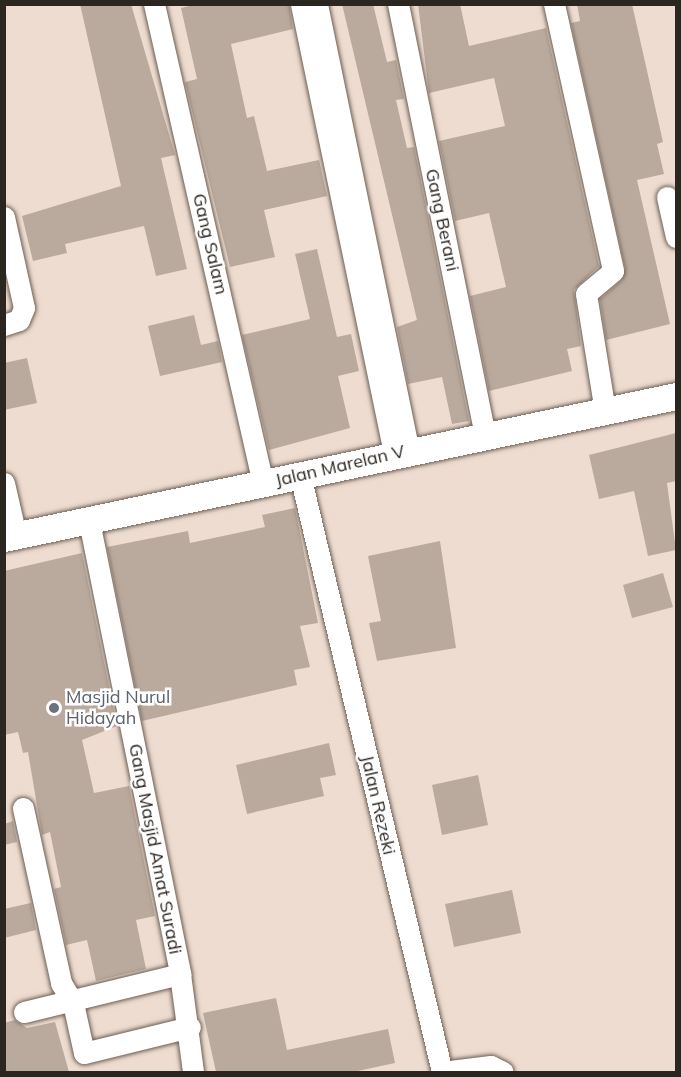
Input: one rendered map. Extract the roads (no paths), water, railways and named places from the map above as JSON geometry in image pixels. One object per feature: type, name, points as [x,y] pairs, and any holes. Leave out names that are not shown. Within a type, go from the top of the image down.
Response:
[{"type":"street","name":"Gang Salam","points":[[154,4],[263,483]]},
{"type":"street","points":[[301,4],[401,453]]},
{"type":"street","points":[[317,4],[401,453]]},
{"type":"street","name":"Gang Berani","points":[[398,4],[485,436]]},
{"type":"street","points":[[554,4],[613,271],[586,294],[605,411]]},
{"type":"street","points":[[667,197],[676,237]]},
{"type":"street","points":[[4,217],[24,308],[20,320],[4,325]]},
{"type":"street","name":"Jalan Marelan V","points":[[10,537],[676,396]]},
{"type":"street","name":"Jalan Rezeki","points":[[300,475],[440,1072],[491,1066],[503,1072]]},
{"type":"street","points":[[4,483],[10,537]]},
{"type":"street","name":"Gang Masjid Amat Suradi","points":[[89,521],[180,974],[190,1027],[194,1072]]},
{"type":"street","points":[[23,808],[61,983],[73,1003],[84,1053],[190,1027]]},
{"type":"street","points":[[24,1012],[73,1003],[180,974]]},
{"type":"place","name":"Masjid Nurul Hidayah","points":[[54,708]]}]
